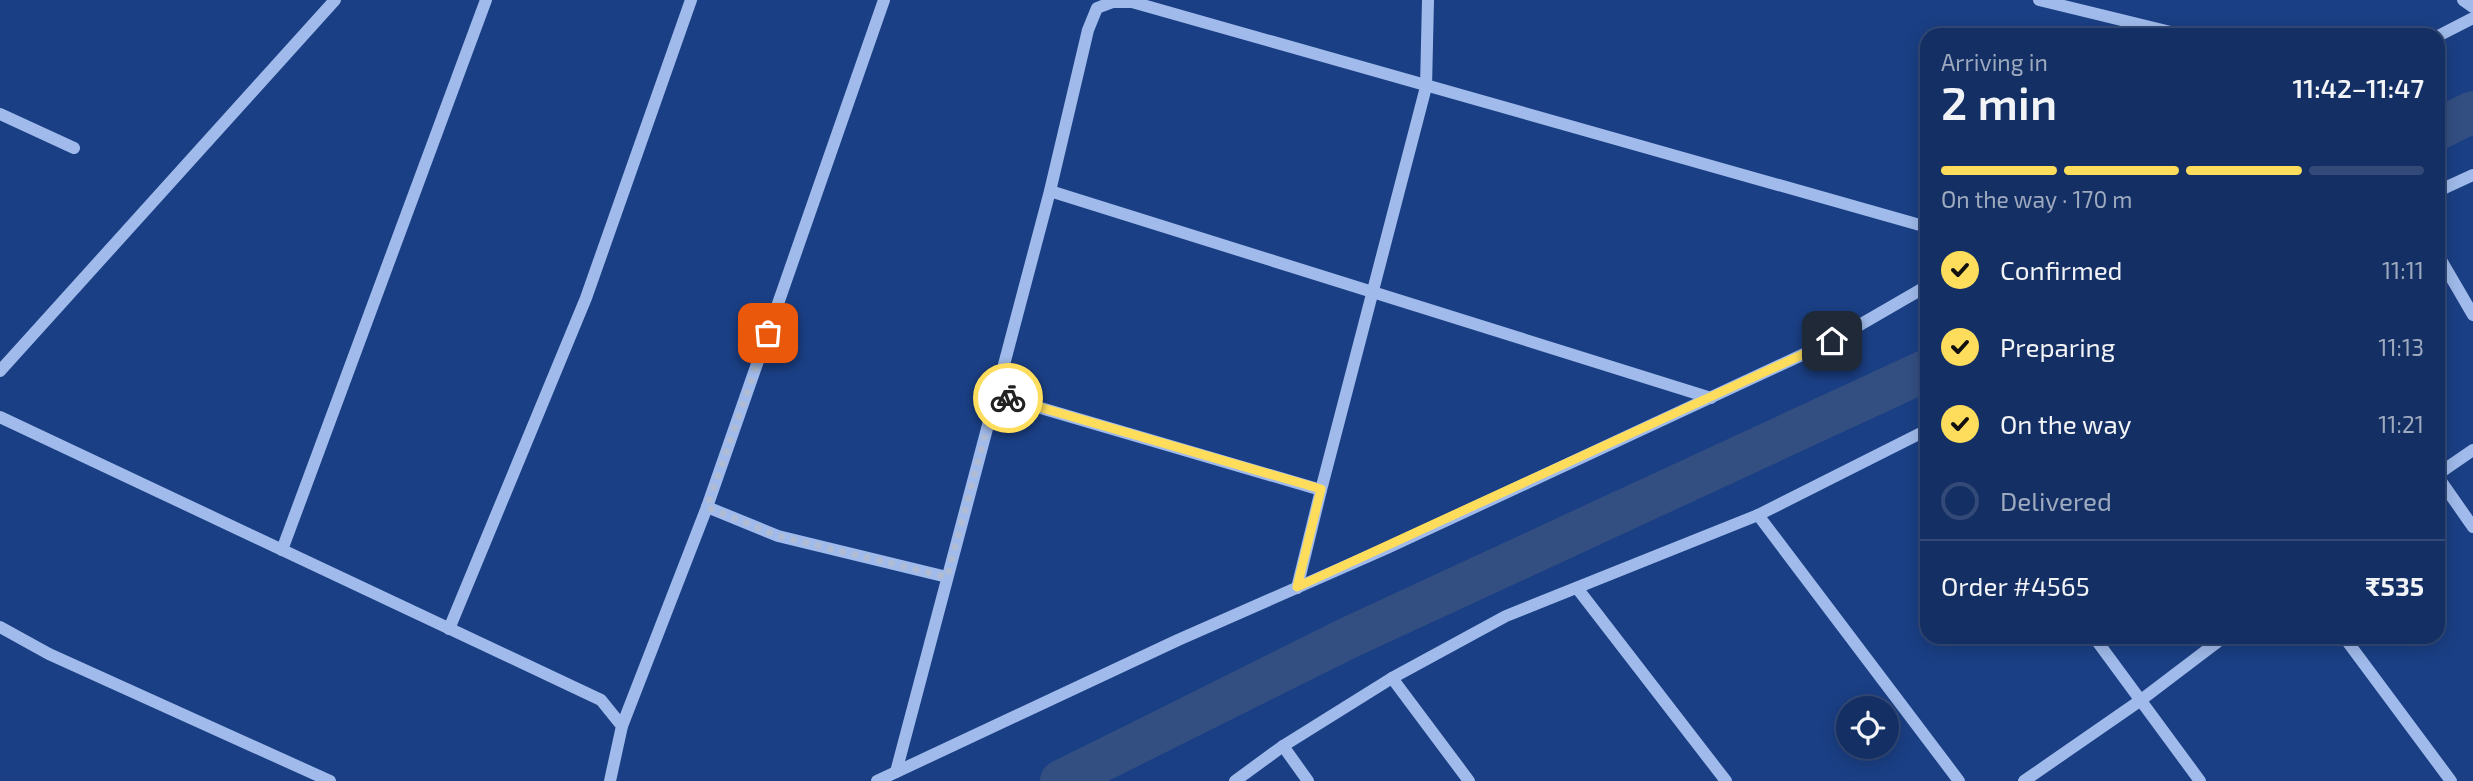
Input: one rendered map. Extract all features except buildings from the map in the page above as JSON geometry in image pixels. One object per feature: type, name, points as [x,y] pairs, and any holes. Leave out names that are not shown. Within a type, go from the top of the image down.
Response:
[{"type":"street","points":[[0,371],[335,0]]},
{"type":"street","points":[[282,550],[486,0]]},
{"type":"street","points":[[449,629],[586,298],[691,0]]},
{"type":"street","points":[[610,781],[622,726],[707,507],[884,0]]},
{"type":"street","points":[[1297,587],[1426,87],[1428,0]]},
{"type":"street","points":[[2039,0],[2154,28]]},
{"type":"street","points":[[2463,0],[2473,7]]},
{"type":"street","points":[[896,772],[1050,191],[1088,30],[1097,8],[1113,2],[1132,2],[1920,225]]},
{"type":"street","points":[[2445,32],[2473,18]]},
{"type":"street","points":[[0,114],[74,148]]},
{"type":"street","points":[[2445,188],[2473,175]]},
{"type":"street","points":[[1050,191],[1711,398]]},
{"type":"street","points":[[2445,267],[2473,316]]},
{"type":"street","points":[[877,781],[1711,398],[1832,341],[1920,290]]},
{"type":"street","points":[[996,395],[1321,489]]},
{"type":"street","points":[[0,417],[601,700],[622,726]]},
{"type":"street","points":[[1236,781],[1283,746],[1392,678],[1506,616],[1758,514],[1920,433]]},
{"type":"street","points":[[2445,470],[2473,450]]},
{"type":"street","points":[[2445,485],[2473,527]]},
{"type":"street","points":[[707,507],[778,536],[947,577]]},
{"type":"street","points":[[1758,514],[1959,781]]},
{"type":"street","points":[[1577,587],[1726,781]]},
{"type":"street","points":[[0,627],[50,654],[330,781]]},
{"type":"street","points":[[2099,644],[2200,781]]},
{"type":"street","points":[[2024,781],[2141,700],[2215,644]]},
{"type":"street","points":[[2349,644],[2451,781]]},
{"type":"street","points":[[1392,678],[1469,781]]},
{"type":"street","points":[[1283,746],[1308,781]]},
{"type":"waterway","points":[[2445,126],[2473,112]]},
{"type":"waterway","points":[[1061,781],[1348,638],[1920,373]]},
{"type":"way so far","points":[[768,333],[707,507],[778,536],[947,577],[996,395],[1008,398]]},
{"type":"route","points":[[1008,398],[1321,489],[1297,587],[1387,548],[1832,341]]}]
